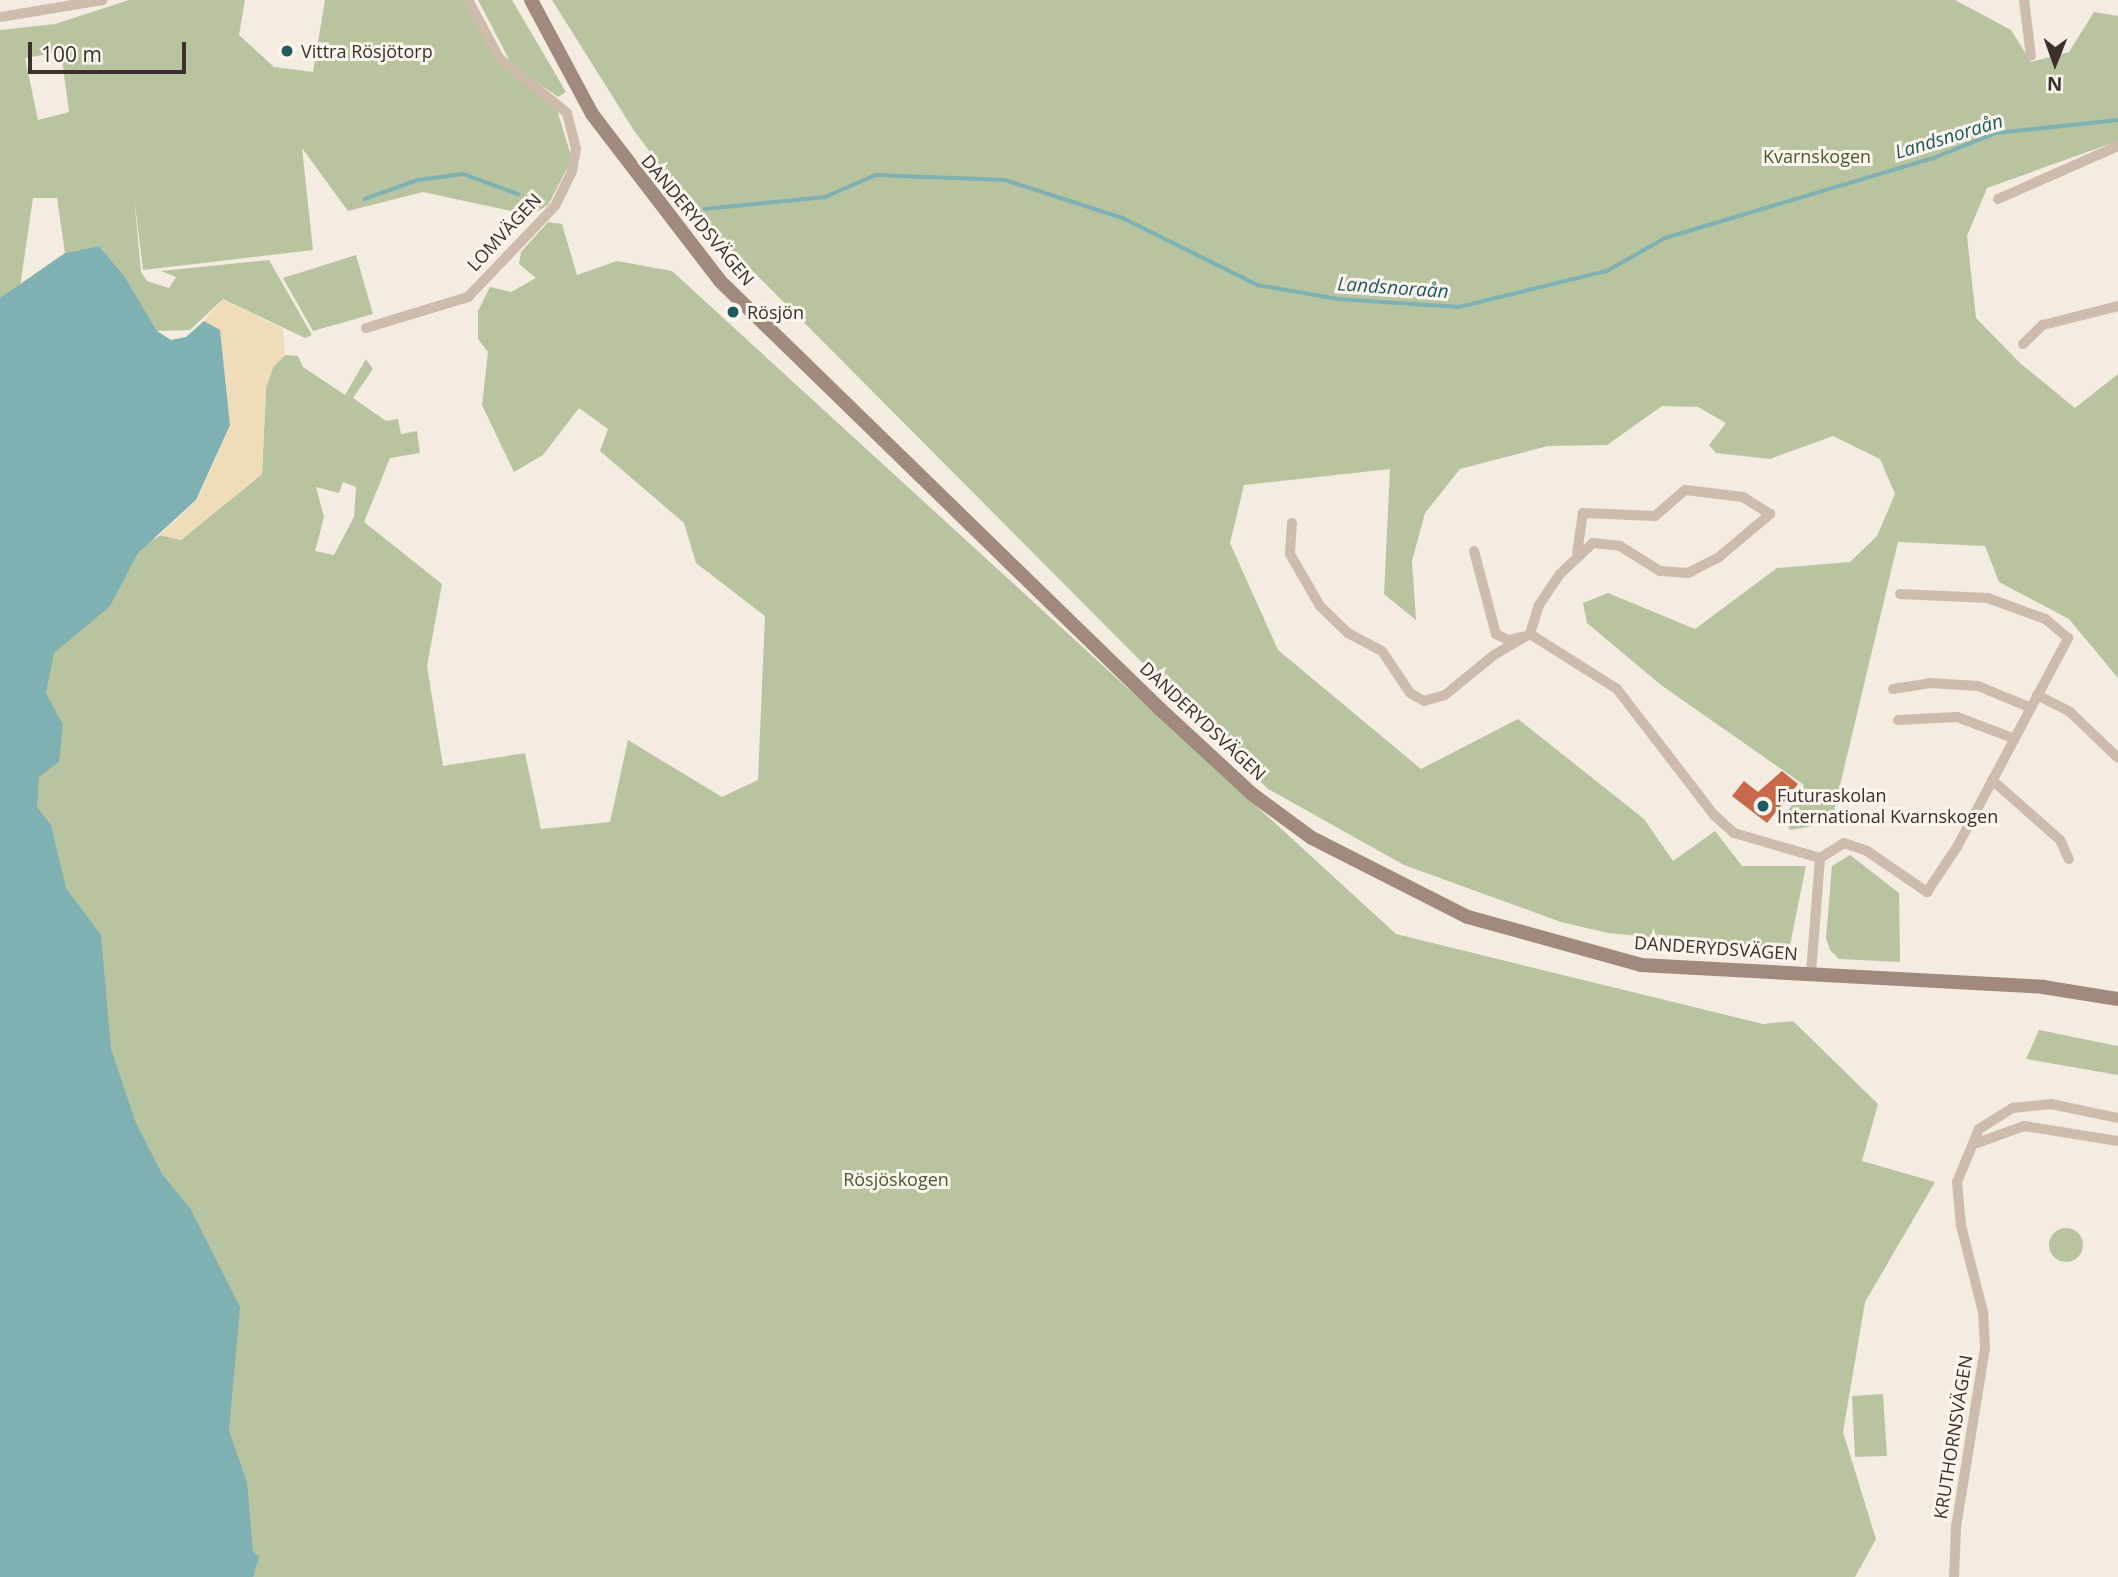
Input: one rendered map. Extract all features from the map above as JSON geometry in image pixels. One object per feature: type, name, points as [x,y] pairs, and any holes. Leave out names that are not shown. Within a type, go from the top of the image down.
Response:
[{"type":"main road","name":"DANDERYDSVÄGEN","points":[[531,0],[592,114],[720,281],[1252,794],[1355,864],[1512,932],[1641,965],[2043,987],[2118,999]]},
{"type":"street","points":[[0,17],[103,0]]},
{"type":"street","name":"LOMVÄGEN","points":[[366,328],[468,297],[555,205],[572,171],[576,149],[567,113],[499,58],[468,0]]},
{"type":"street","points":[[2024,0],[2031,57]]},
{"type":"street","points":[[1998,200],[2118,146]]},
{"type":"street","points":[[2023,344],[2043,325],[2118,306]]},
{"type":"street","points":[[1292,523],[1290,554],[1320,607],[1348,633],[1382,651],[1410,693],[1424,702],[1445,695],[1494,655],[1530,634],[1539,605],[1577,553],[1593,543],[1609,543],[1660,571],[1688,573],[1719,557],[1770,514],[1742,497],[1685,490],[1655,516],[1583,513],[1577,553]]},
{"type":"street","points":[[1474,551],[1496,634],[1508,640],[1530,634],[1617,689],[1714,815],[1734,833],[1820,858],[1844,843],[1867,850],[1927,892],[1992,780],[2068,638],[2045,619],[1988,598],[1900,594]]},
{"type":"street","points":[[1893,689],[1929,683],[1978,686],[2029,707]]},
{"type":"street","points":[[2037,695],[2070,712],[2118,758]]},
{"type":"street","points":[[1898,720],[1956,718],[2013,738]]},
{"type":"street","points":[[1992,780],[2060,840],[2068,859]]},
{"type":"street","points":[[1811,974],[1820,858]]},
{"type":"street","name":"KRUTHORNSVÄGEN","points":[[1954,1577],[1956,1527],[1985,1367],[1983,1312],[1956,1202],[1956,1182],[1977,1143],[1979,1129],[1992,1118],[2027,1104],[2118,1118]]},
{"type":"street","points":[[1977,1143],[2024,1126],[2118,1140]]},
{"type":"green space","points":[[129,0],[245,0],[239,35],[274,67],[313,72],[325,0],[467,0],[497,62],[557,110],[572,159],[548,205],[538,211],[516,212],[423,192],[348,211],[302,148],[313,250],[143,270],[134,196],[141,272],[147,281],[169,288],[176,277],[161,271],[269,260],[312,335],[305,338],[223,299],[190,330],[157,331],[125,277],[99,246],[65,253],[57,198],[33,198],[20,287],[0,298],[0,30],[55,24]],"holes":[[[61,52],[69,112],[38,120],[25,58]]]},
{"type":"green space","points":[[478,0],[512,0],[566,92],[558,97],[512,65]]},
{"type":"green space","name":"Kvarnskogen","points":[[552,0],[1955,0],[2011,30],[2031,62],[2069,52],[2094,12],[2118,16],[2118,141],[1987,188],[1967,236],[1976,318],[2020,363],[2075,408],[2118,374],[2118,678],[2069,619],[1999,582],[1985,546],[1898,542],[1831,823],[1790,830],[1784,818],[1804,785],[1661,685],[1587,623],[1583,603],[1608,593],[1695,629],[1777,568],[1850,562],[1877,536],[1895,494],[1880,459],[1833,436],[1770,459],[1716,453],[1709,445],[1726,423],[1698,407],[1662,406],[1607,445],[1548,446],[1460,469],[1425,513],[1412,561],[1416,620],[1384,594],[1390,469],[1244,485],[1230,543],[1278,650],[1421,769],[1518,719],[1644,819],[1673,861],[1715,831],[1742,866],[1806,866],[1789,950],[1608,933],[1561,922],[1404,865],[1268,789],[695,213],[633,129]]},
{"type":"green space","name":"Rösjöskogen","points":[[548,222],[562,224],[577,275],[617,261],[672,271],[1396,934],[1763,1024],[1793,1021],[1878,1104],[1862,1161],[1935,1182],[1865,1302],[1843,1432],[1876,1539],[1855,1577],[0,1577],[0,416],[155,539],[160,535],[181,540],[262,474],[266,388],[273,367],[285,355],[298,356],[303,367],[345,395],[366,359],[373,369],[353,398],[386,421],[398,419],[401,434],[417,431],[420,453],[390,458],[364,522],[442,584],[427,666],[443,766],[525,753],[541,829],[610,822],[628,740],[722,797],[758,780],[765,616],[696,563],[684,523],[600,451],[608,429],[579,408],[543,455],[514,472],[482,405],[488,352],[478,339],[478,311],[490,287],[511,292],[536,278],[519,264],[521,252]],"holes":[[[343,482],[356,487],[354,517],[334,555],[315,551],[324,517],[316,487],[339,493]]]},
{"type":"green space","points":[[356,255],[373,314],[313,331],[283,278]]},
{"type":"green space","points":[[1850,855],[1899,893],[1900,962],[1839,959],[1830,950],[1826,938],[1832,866]]},
{"type":"green space","points":[[2039,1030],[2118,1046],[2118,1075],[2026,1059]]},
{"type":"green space","points":[[2066,1228],[2078,1233],[2083,1245],[2078,1257],[2066,1262],[2054,1257],[2049,1245],[2054,1233]]},
{"type":"green space","points":[[1883,1394],[1887,1456],[1855,1457],[1852,1396]]},
{"type":"sand","points":[[223,299],[283,329],[285,355],[273,367],[266,388],[262,474],[181,540],[160,535],[197,500],[230,425],[220,330],[204,321]]},
{"type":"water","points":[[99,246],[125,277],[157,331],[171,340],[186,337],[204,321],[220,330],[230,425],[196,500],[138,553],[110,606],[54,653],[46,693],[63,725],[59,762],[39,777],[37,807],[51,825],[66,888],[101,935],[111,1049],[136,1123],[162,1174],[190,1208],[240,1307],[229,1431],[247,1482],[253,1551],[259,1557],[253,1577],[0,1577],[0,298],[65,253]]},
{"type":"building","name":"Futuraskolan International Kvarnskogen","points":[[1782,771],[1798,784],[1767,823],[1732,796],[1744,781],[1758,792]]},
{"type":"waterway","name":"Landsnoraån","points":[[705,209],[825,197],[876,175],[1005,180],[1123,218],[1258,285],[1338,299],[1459,307],[1607,271],[1665,238],[1936,157],[1996,133],[2118,120]]},
{"type":"waterway","points":[[365,199],[418,180],[463,174],[518,194]]},
{"type":"place","name":"Vittra Rösjötorp","points":[[287,51]]},
{"type":"place","name":"Rösjön","points":[[733,312]]},
{"type":"place","name":"Futuraskolan International Kvarnskogen","points":[[1763,806]]}]
